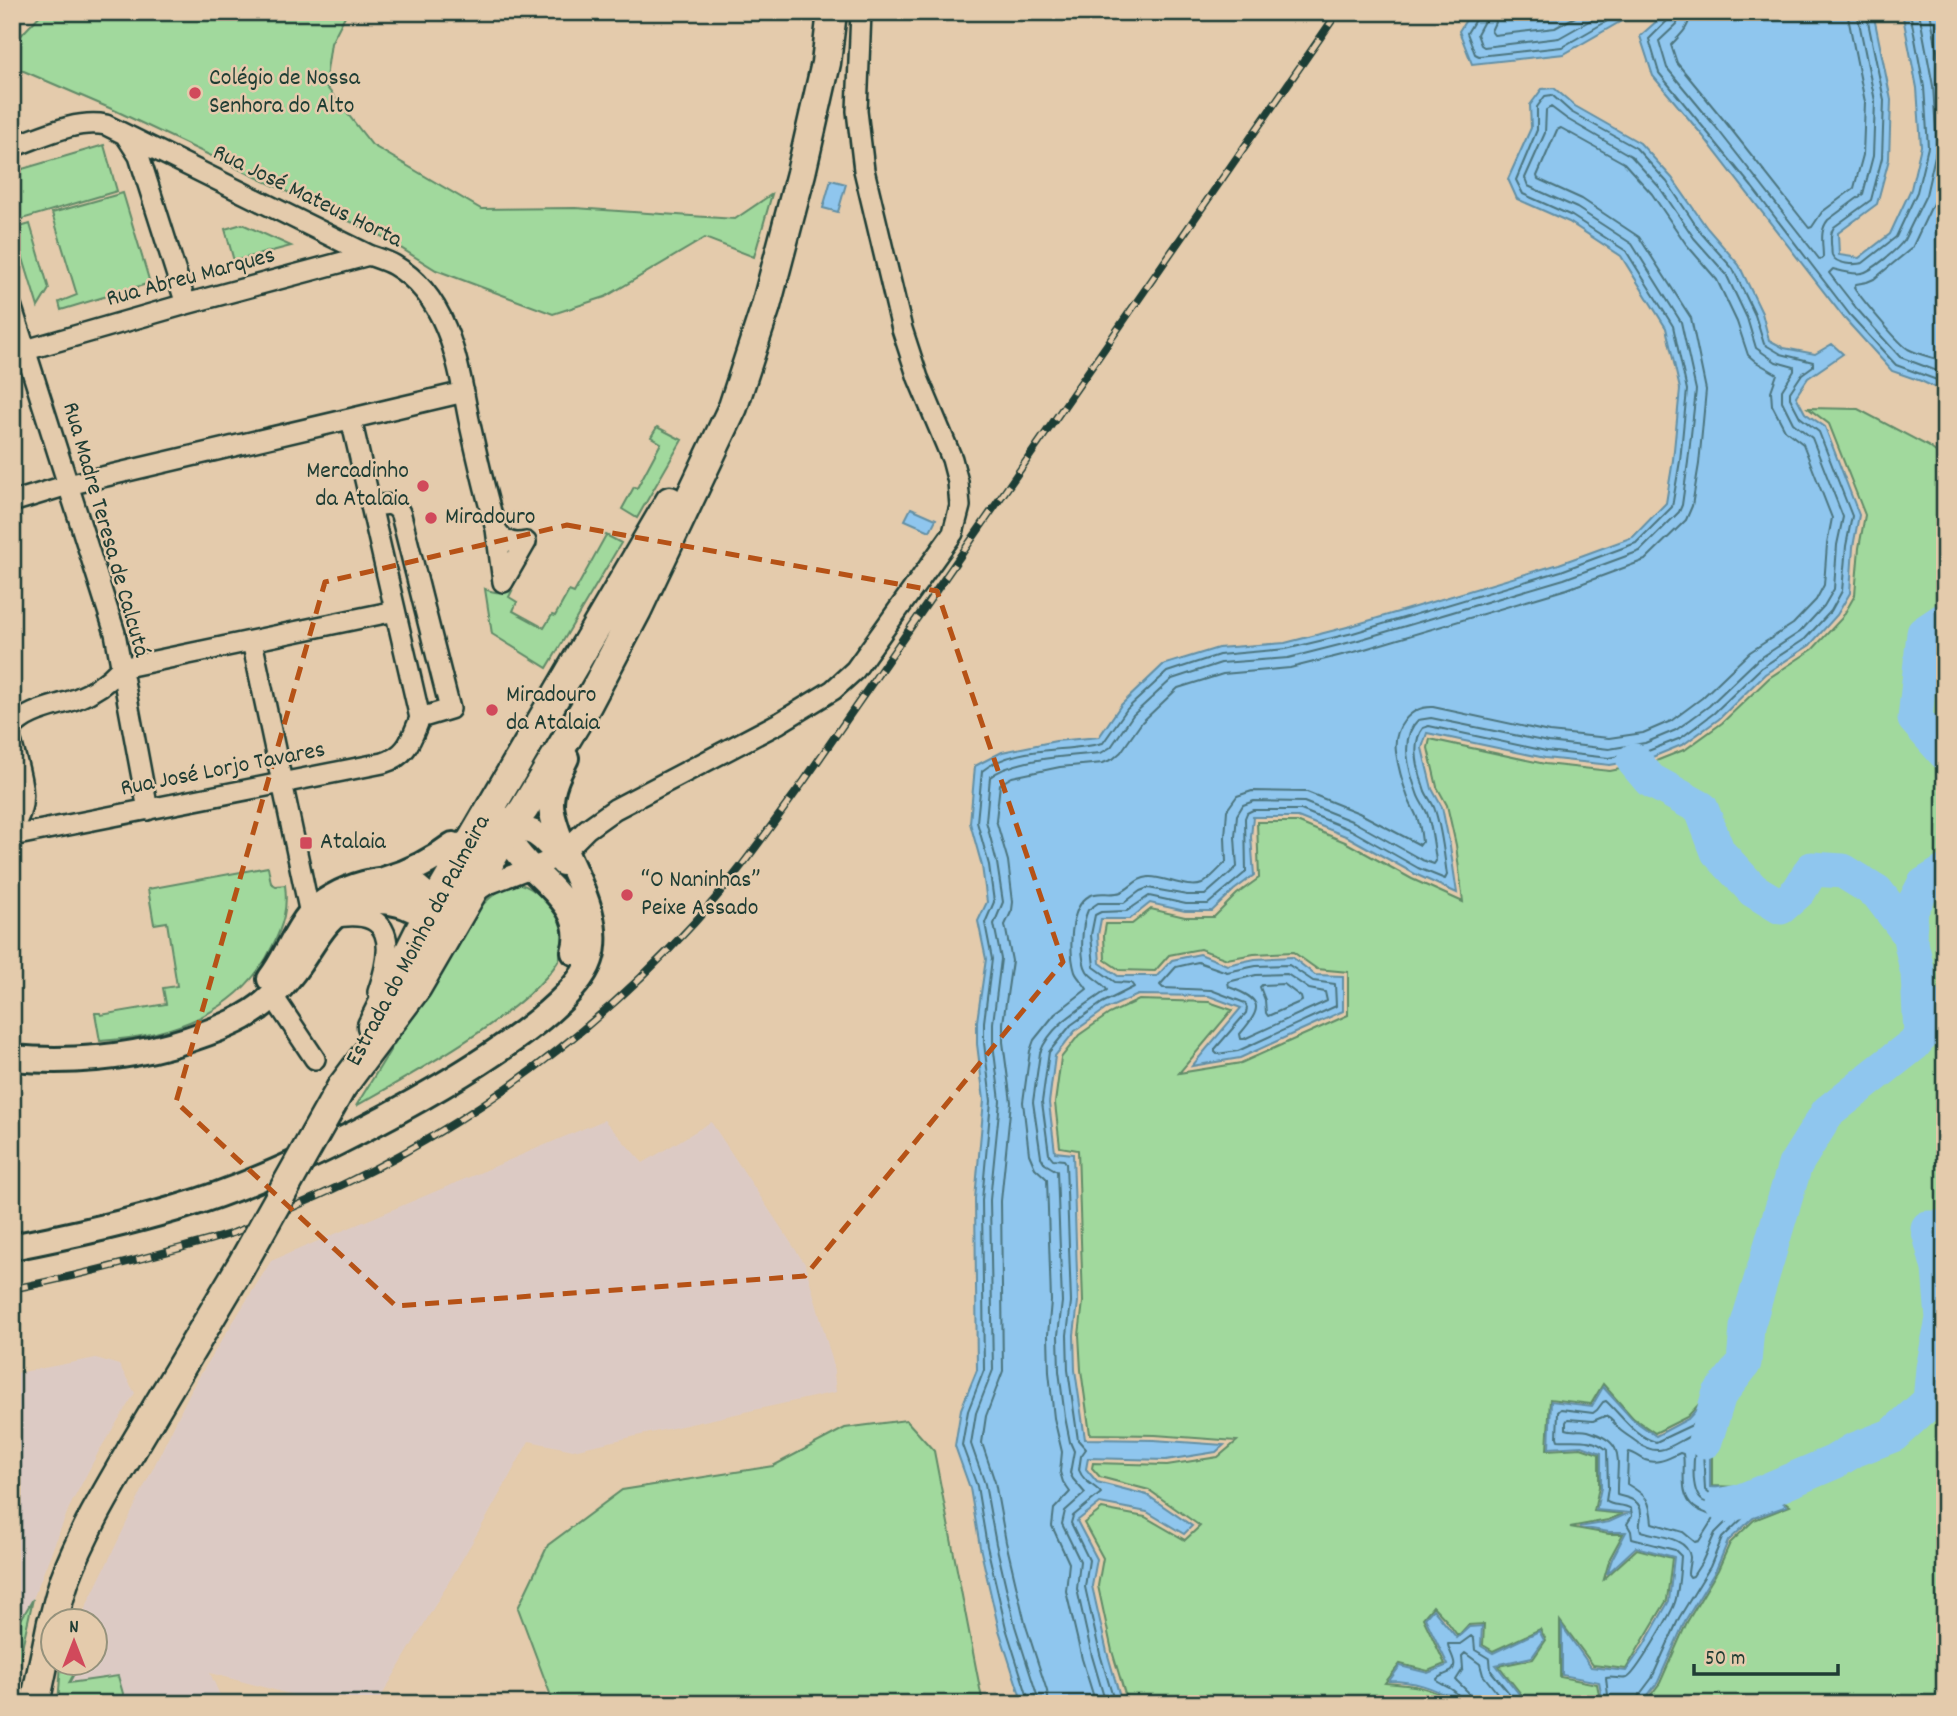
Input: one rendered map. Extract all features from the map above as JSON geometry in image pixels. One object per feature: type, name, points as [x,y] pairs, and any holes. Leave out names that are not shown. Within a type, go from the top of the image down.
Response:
[{"type":"main road","name":"Estrada do Moinho da Palmeira","points":[[347,1076],[417,987],[471,896],[521,833],[524,809],[587,705],[619,645],[733,407],[766,306],[804,161],[825,63],[832,12]]},
{"type":"main road","name":"Estrada do Moinho da Palmeira","points":[[347,1076],[431,911],[699,453],[766,306]]},
{"type":"main road","points":[[56,1608],[64,1580],[103,1498],[241,1266],[347,1076]]},
{"type":"main road","points":[[35,1704],[40,1678]]},
{"type":"street","points":[[186,1041],[231,1017],[259,992],[320,922],[344,909],[360,902],[382,901],[419,911],[447,909],[486,885],[531,869],[615,809],[779,723],[833,691],[855,670],[953,533],[960,506],[958,482],[952,459],[918,378],[902,329],[864,170],[857,111],[861,12]]},
{"type":"street","name":"Rua José Mateus Horta","points":[[12,146],[72,127],[106,125],[395,266],[414,281],[430,299],[456,354],[496,529],[503,582],[526,542],[509,542],[500,536],[496,529]]},
{"type":"street","points":[[125,135],[139,156],[186,304]]},
{"type":"street","points":[[144,174],[152,162],[165,155]]},
{"type":"street","name":"Rua Abreu Marques","points":[[26,350],[369,255]]},
{"type":"street","name":"Rua Madre Teresa de Calcutá","points":[[12,308],[115,633],[148,810]]},
{"type":"street","points":[[12,502],[68,485],[464,391]]},
{"type":"street","points":[[351,419],[420,718],[450,709],[401,515],[396,506],[389,504],[372,507]]},
{"type":"street","points":[[561,848],[521,833],[503,822],[503,812],[510,792],[578,679],[620,589]]},
{"type":"street","points":[[12,728],[22,718],[97,689],[121,668],[395,611]]},
{"type":"street","points":[[252,641],[283,784],[320,922]]},
{"type":"street","points":[[12,1247],[72,1235],[178,1207],[258,1179],[347,1137],[442,1085],[516,1039],[556,1005],[577,982],[590,960],[593,939],[591,916],[584,892],[561,848],[551,803],[554,783],[619,645]]},
{"type":"street","name":"Rua José Lorjo Tavares","points":[[12,836],[383,763],[396,758],[409,743],[420,718]]},
{"type":"street","points":[[12,744],[34,820],[50,829]]},
{"type":"street","points":[[12,828],[22,811],[24,793]]},
{"type":"street","points":[[12,1058],[57,1061],[111,1058],[186,1041],[239,1021],[273,996],[298,966],[320,922],[320,904],[358,885],[408,872],[440,854],[472,830],[497,796]]},
{"type":"street","points":[[440,854],[495,833],[521,833]]},
{"type":"street","points":[[442,1085],[544,997],[562,977],[572,958],[577,942],[575,921],[565,903],[511,845],[521,833]]},
{"type":"street","points":[[358,885],[385,881],[407,883],[422,892],[431,911],[432,927],[428,950],[380,1036]]},
{"type":"street","points":[[320,922],[356,917],[370,919],[382,928],[387,944],[387,961],[380,988],[347,1076]]},
{"type":"street","points":[[273,996],[314,1059]]},
{"type":"highlighted area","points":[[567,525],[937,591],[1063,962],[805,1276],[396,1306],[176,1102],[325,582]]},
{"type":"shaded area","points":[[604,1120],[643,1163],[711,1122],[805,1264],[833,1363],[836,1392],[573,1450],[529,1441],[377,1704],[327,1704],[210,1673],[224,1704],[126,1704],[118,1676],[108,1677],[108,1608],[85,1608],[192,1388],[271,1261]]},
{"type":"shaded area","points":[[96,1358],[119,1365],[135,1393],[99,1451],[69,1508],[33,1599],[12,1635],[12,1374]]},
{"type":"shaded area","points":[[71,1678],[104,1678],[68,1683]]},
{"type":"green space","points":[[43,12],[347,12],[331,43],[325,85],[372,145],[481,209],[575,208],[735,219],[772,194],[754,257],[705,238],[605,297],[553,314],[436,270],[383,237],[114,110],[12,66],[12,45]]},
{"type":"green space","points":[[104,145],[117,191],[12,222],[12,172]]},
{"type":"green space","points":[[123,193],[150,283],[61,310],[59,302],[77,295],[52,213]]},
{"type":"green space","points":[[30,224],[49,289],[38,307],[14,229]]},
{"type":"green space","points":[[242,224],[291,246],[234,261],[225,229]]},
{"type":"green space","points":[[1808,408],[1858,409],[1928,446],[1945,459],[1945,1704],[1644,1704],[1660,1683],[1687,1622],[1718,1570],[1730,1543],[1754,1520],[1790,1506],[1768,1488],[1712,1486],[1712,1451],[1730,1409],[1716,1386],[1687,1417],[1655,1433],[1633,1418],[1603,1384],[1591,1404],[1550,1399],[1547,1450],[1581,1448],[1599,1454],[1599,1487],[1594,1511],[1623,1514],[1608,1520],[1570,1527],[1623,1534],[1610,1558],[1604,1579],[1637,1549],[1672,1558],[1667,1600],[1626,1669],[1593,1665],[1560,1621],[1560,1677],[1597,1684],[1601,1704],[1529,1704],[1499,1666],[1533,1659],[1546,1640],[1540,1629],[1493,1651],[1483,1645],[1484,1624],[1468,1625],[1458,1636],[1433,1606],[1423,1618],[1445,1664],[1428,1671],[1400,1664],[1385,1683],[1428,1689],[1453,1701],[1452,1704],[1128,1704],[1112,1651],[1098,1586],[1103,1558],[1084,1523],[1102,1509],[1145,1517],[1185,1540],[1200,1526],[1149,1490],[1100,1477],[1092,1468],[1093,1463],[1167,1465],[1218,1457],[1237,1441],[1090,1434],[1079,1335],[1083,1302],[1078,1150],[1060,1147],[1055,1103],[1061,1058],[1079,1035],[1109,1014],[1139,1000],[1209,1002],[1232,1010],[1179,1073],[1241,1063],[1348,1015],[1348,972],[1317,969],[1293,952],[1254,954],[1227,959],[1200,949],[1169,955],[1155,971],[1120,970],[1105,960],[1106,924],[1132,924],[1151,909],[1185,917],[1214,917],[1237,894],[1259,878],[1257,822],[1297,822],[1345,842],[1412,879],[1463,902],[1456,845],[1447,805],[1437,787],[1428,748],[1430,739],[1545,764],[1610,771],[1651,763],[1686,749],[1722,723],[1769,678],[1813,649],[1842,618],[1855,595],[1865,515],[1829,424]]},
{"type":"green space","points":[[657,427],[682,440],[637,518],[622,509],[634,487],[637,488],[661,443],[651,437]]},
{"type":"green space","points":[[606,535],[621,543],[547,668],[492,634],[485,589],[512,591],[509,597],[517,602],[513,611],[544,628],[552,615],[555,616],[569,591],[574,593]]},
{"type":"green space","points":[[268,867],[271,883],[276,886],[285,885],[284,917],[259,970],[242,989],[222,1005],[177,1027],[126,1039],[100,1041],[95,1013],[101,1015],[166,1004],[163,988],[177,986],[167,922],[154,924],[148,889]]},
{"type":"green space","points":[[515,883],[526,886],[544,898],[561,920],[565,944],[555,965],[535,988],[475,1035],[356,1106],[474,914],[492,896]]},
{"type":"green space","points":[[906,1420],[934,1451],[983,1704],[554,1704],[518,1608],[548,1545],[622,1490],[773,1466],[845,1428]]},
{"type":"green space","points":[[33,1599],[14,1704],[12,1704],[12,1635]]},
{"type":"green space","points":[[118,1676],[126,1704],[58,1704],[60,1678],[72,1678],[69,1683]]},
{"type":"water","points":[[1471,12],[1637,12],[1564,54],[1472,64],[1459,31]]},
{"type":"water","points":[[1667,12],[1873,12],[1891,100],[1889,159],[1877,204],[1838,233],[1839,255],[1859,258],[1890,234],[1911,189],[1921,146],[1917,88],[1902,12],[1945,12],[1945,381],[1940,390],[1892,371],[1845,319],[1653,76],[1640,36]]},
{"type":"water","points":[[1554,88],[1575,106],[1640,143],[1672,178],[1707,228],[1739,265],[1762,313],[1769,340],[1784,348],[1815,354],[1832,344],[1843,354],[1808,378],[1796,396],[1805,413],[1825,427],[1859,515],[1853,547],[1850,593],[1837,615],[1810,645],[1765,674],[1719,719],[1684,744],[1650,758],[1610,765],[1545,758],[1427,733],[1422,748],[1432,789],[1442,807],[1457,893],[1415,874],[1348,837],[1298,817],[1253,817],[1251,837],[1254,875],[1212,911],[1185,911],[1150,903],[1130,919],[1101,919],[1098,935],[1100,963],[1118,976],[1157,976],[1172,960],[1200,954],[1227,965],[1255,959],[1292,957],[1315,975],[1343,976],[1343,1011],[1240,1058],[1192,1066],[1241,1008],[1209,996],[1138,995],[1106,1009],[1075,1031],[1055,1056],[1049,1103],[1055,1152],[1073,1154],[1078,1302],[1074,1335],[1075,1370],[1085,1439],[1224,1445],[1216,1452],[1166,1460],[1088,1458],[1086,1469],[1097,1482],[1147,1495],[1192,1526],[1184,1534],[1147,1512],[1100,1503],[1077,1521],[1097,1559],[1092,1586],[1122,1704],[1023,1704],[999,1630],[970,1488],[955,1446],[961,1409],[977,1370],[975,1199],[984,1100],[977,1021],[986,959],[978,921],[987,902],[982,866],[970,823],[975,766],[1002,752],[1056,741],[1099,737],[1121,705],[1163,665],[1218,648],[1285,643],[1559,564],[1633,537],[1666,503],[1680,389],[1666,328],[1621,256],[1569,222],[1517,199],[1508,179],[1531,128],[1530,105],[1542,89]]},
{"type":"water","points":[[831,180],[846,184],[838,212],[823,208]]},
{"type":"water","points":[[911,508],[936,519],[930,531],[905,520]]},
{"type":"water","points":[[1603,1387],[1632,1419],[1656,1436],[1688,1419],[1715,1389],[1728,1409],[1710,1451],[1710,1487],[1768,1490],[1787,1506],[1753,1518],[1728,1541],[1716,1570],[1685,1621],[1658,1682],[1641,1704],[1603,1704],[1599,1682],[1562,1675],[1562,1626],[1591,1667],[1626,1671],[1669,1601],[1674,1557],[1636,1547],[1607,1574],[1626,1532],[1579,1527],[1609,1522],[1629,1513],[1596,1510],[1601,1488],[1601,1453],[1582,1446],[1549,1448],[1551,1401],[1592,1406]]},
{"type":"water","points":[[1433,1609],[1457,1638],[1469,1627],[1482,1626],[1481,1646],[1493,1653],[1539,1631],[1544,1640],[1532,1657],[1496,1665],[1527,1704],[1454,1704],[1455,1700],[1431,1688],[1389,1681],[1400,1666],[1428,1673],[1448,1665],[1425,1618]]},
{"type":"waterway","points":[[1945,619],[1924,633],[1915,719],[1945,753]]},
{"type":"waterway","points":[[1634,761],[1650,780],[1701,808],[1718,852],[1753,890],[1781,907],[1799,891],[1812,869],[1843,871],[1877,892],[1909,934],[1918,974],[1921,1036]]},
{"type":"waterway","points":[[1909,934],[1911,910],[1924,885],[1945,872]]},
{"type":"waterway","points":[[1705,1441],[1719,1395],[1744,1363],[1747,1327],[1795,1165],[1828,1112],[1914,1044],[1945,1006]]},
{"type":"waterway","points":[[1723,1505],[1739,1502],[1893,1435],[1930,1401],[1933,1368],[1943,1319],[1939,1269],[1928,1228],[1945,1228]]},
{"type":"railway","points":[[12,1289],[233,1233],[348,1182],[456,1122],[508,1087],[558,1050],[651,968],[723,889],[804,781],[1338,12]]},
{"type":"place","name":"Colégio de Nossa Senhora do Alto","points":[[195,93]]},
{"type":"place","name":"Mercadinho da Atalaia","points":[[423,486]]},
{"type":"place","name":"Miradouro","points":[[431,518]]},
{"type":"place","name":"Miradouro da Atalaia","points":[[492,710]]},
{"type":"place","name":"Atalaia","points":[[306,843]]},
{"type":"place","name":"“O Naninhas” Peixe Assado","points":[[627,895]]}]
